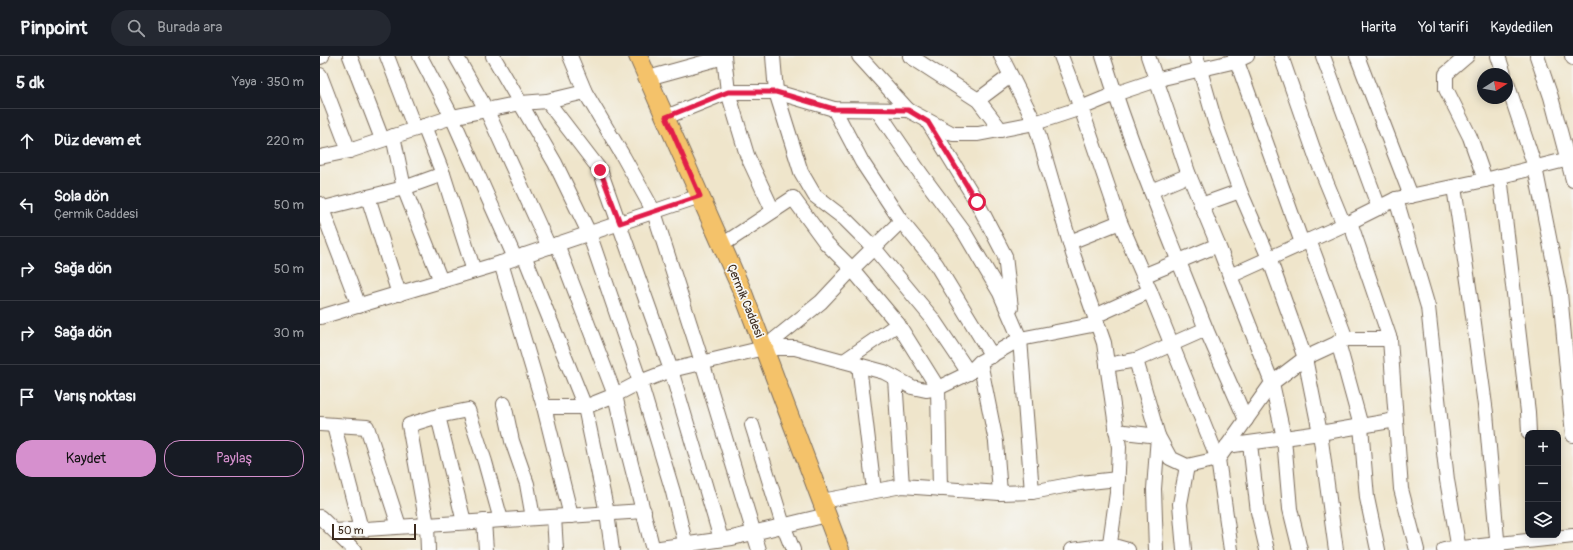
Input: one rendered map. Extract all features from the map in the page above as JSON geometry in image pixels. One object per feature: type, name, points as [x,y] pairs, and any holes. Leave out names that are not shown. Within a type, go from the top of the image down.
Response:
[{"type":"main road","name":"Çermik Caddesi","points":[[638,56],[743,293],[840,550]]},
{"type":"street","points":[[350,56],[388,138],[404,188],[441,281]]},
{"type":"street","points":[[387,56],[443,174],[474,271]]},
{"type":"street","points":[[420,56],[452,117],[519,256],[585,407],[607,513],[612,550]]},
{"type":"street","points":[[456,56],[487,110],[553,245],[615,395],[653,550],[686,547],[753,533],[783,525],[824,508],[874,491],[902,486],[1000,493],[1032,492],[1080,482],[1118,479]]},
{"type":"street","points":[[493,56],[555,164],[589,233],[640,382],[673,492],[686,547]]},
{"type":"street","points":[[570,56],[584,92],[623,156],[654,212],[702,362],[759,550]]},
{"type":"street","points":[[774,56],[776,92],[801,172],[815,196],[845,219],[874,248],[932,318],[969,373]]},
{"type":"street","points":[[859,56],[908,110],[928,122],[954,134],[978,134],[1035,123],[1081,108],[1115,94],[1239,58],[1342,341],[1361,426],[1368,498],[1378,550]]},
{"type":"street","points":[[910,56],[978,100],[1001,130]]},
{"type":"street","points":[[1001,56],[1035,123],[1070,242],[1104,343],[1119,447],[1118,493],[1110,547]]},
{"type":"street","points":[[1061,56],[1081,108],[1120,222],[1150,291],[1218,459],[1231,550]]},
{"type":"street","points":[[1103,56],[1115,94],[1151,191],[1206,329],[1246,420]]},
{"type":"street","points":[[1148,56],[1189,175],[1272,383],[1284,438],[1290,509],[1300,550]]},
{"type":"street","points":[[1196,56],[1215,122],[1240,191],[1269,258],[1305,358],[1320,434],[1336,550]]},
{"type":"street","points":[[1281,56],[1316,157],[1347,223],[1390,339],[1401,489],[1417,550]]},
{"type":"street","points":[[1323,56],[1379,208]]},
{"type":"street","points":[[1357,56],[1411,196]]},
{"type":"street","points":[[1467,56],[1446,74],[1446,89],[1470,137],[1485,180]]},
{"type":"street","points":[[1498,56],[1502,68]]},
{"type":"street","points":[[1537,56],[1570,158],[1573,180]]},
{"type":"street","points":[[648,78],[724,57],[728,92],[747,155],[773,212]]},
{"type":"street","points":[[320,75],[349,151]]},
{"type":"street","points":[[978,100],[1010,76]]},
{"type":"street","points":[[320,157],[349,151],[452,117],[521,103],[547,101],[584,92]]},
{"type":"street","points":[[666,117],[728,92],[776,92],[834,109],[908,110]]},
{"type":"street","points":[[547,101],[600,170],[671,370],[721,539]]},
{"type":"street","points":[[1513,101],[1535,167],[1560,293],[1573,435]]},
{"type":"street","points":[[834,109],[862,162],[901,221],[936,264],[986,359],[996,442],[1000,493]]},
{"type":"street","points":[[877,110],[921,174],[964,232],[1000,293],[1020,339],[1032,492]]},
{"type":"street","points":[[928,122],[977,202],[1005,256],[1013,324]]},
{"type":"street","points":[[1230,276],[1396,199],[1485,180],[1570,158]]},
{"type":"street","points":[[359,306],[320,207],[404,188],[443,174]]},
{"type":"street","points":[[1151,191],[1189,175]]},
{"type":"street","points":[[1500,176],[1529,430]]},
{"type":"street","points":[[1454,187],[1486,413],[1498,547]]},
{"type":"street","points":[[1202,205],[1240,191]]},
{"type":"street","points":[[320,317],[501,263],[700,196]]},
{"type":"street","points":[[368,197],[399,294]]},
{"type":"street","points":[[722,244],[793,198],[826,243],[852,269],[898,324],[938,388],[940,489]]},
{"type":"street","points":[[1396,199],[1428,306],[1446,480],[1459,549]]},
{"type":"street","points":[[764,348],[821,302],[901,221]]},
{"type":"street","points":[[1070,242],[1120,222]]},
{"type":"street","points":[[1143,276],[1218,246]]},
{"type":"street","points":[[501,263],[544,407],[571,516]]},
{"type":"street","points":[[544,407],[585,407],[615,395],[640,382],[671,370],[764,348],[795,348],[884,372],[912,387],[926,390],[938,388],[969,373],[986,359],[1020,339],[1096,320],[1150,291]]},
{"type":"street","points":[[844,361],[898,324]]},
{"type":"street","points":[[1107,365],[1136,360],[1206,329]]},
{"type":"street","points":[[1136,360],[1158,436],[1170,458],[1187,466],[1218,459],[1272,383],[1305,358],[1342,341],[1390,339]]},
{"type":"street","points":[[859,365],[874,491]]},
{"type":"street","points":[[895,378],[902,486]]},
{"type":"street","points":[[504,404],[512,441],[527,484],[533,518]]},
{"type":"street","points":[[428,550],[427,525],[409,425],[438,416],[468,410],[485,462],[501,520]]},
{"type":"street","points":[[438,416],[464,522]]},
{"type":"street","points":[[1228,446],[1320,434],[1396,420]]},
{"type":"street","points":[[361,529],[327,425],[368,427],[399,526]]},
{"type":"street","points":[[752,425],[783,525],[793,550]]},
{"type":"street","points":[[1116,430],[1158,436]]},
{"type":"street","points":[[1156,550],[1154,489],[1158,436]]},
{"type":"street","points":[[1250,444],[1258,512],[1268,550]]},
{"type":"street","points":[[1184,550],[1180,504],[1187,466]]},
{"type":"street","points":[[335,531],[644,511]]},
{"type":"street","points":[[320,516],[354,550]]},
{"type":"street","points":[[554,517],[556,550]]},
{"type":"street","points":[[484,521],[486,550]]},
{"type":"street","points":[[1444,550],[1498,547],[1573,536]]},
{"type":"street","points":[[1072,550],[1110,547],[1128,550]]},
{"type":"route","points":[[600,170],[620,223],[700,196],[666,117],[728,92],[776,92],[834,109],[908,110],[928,122],[977,202]]}]
